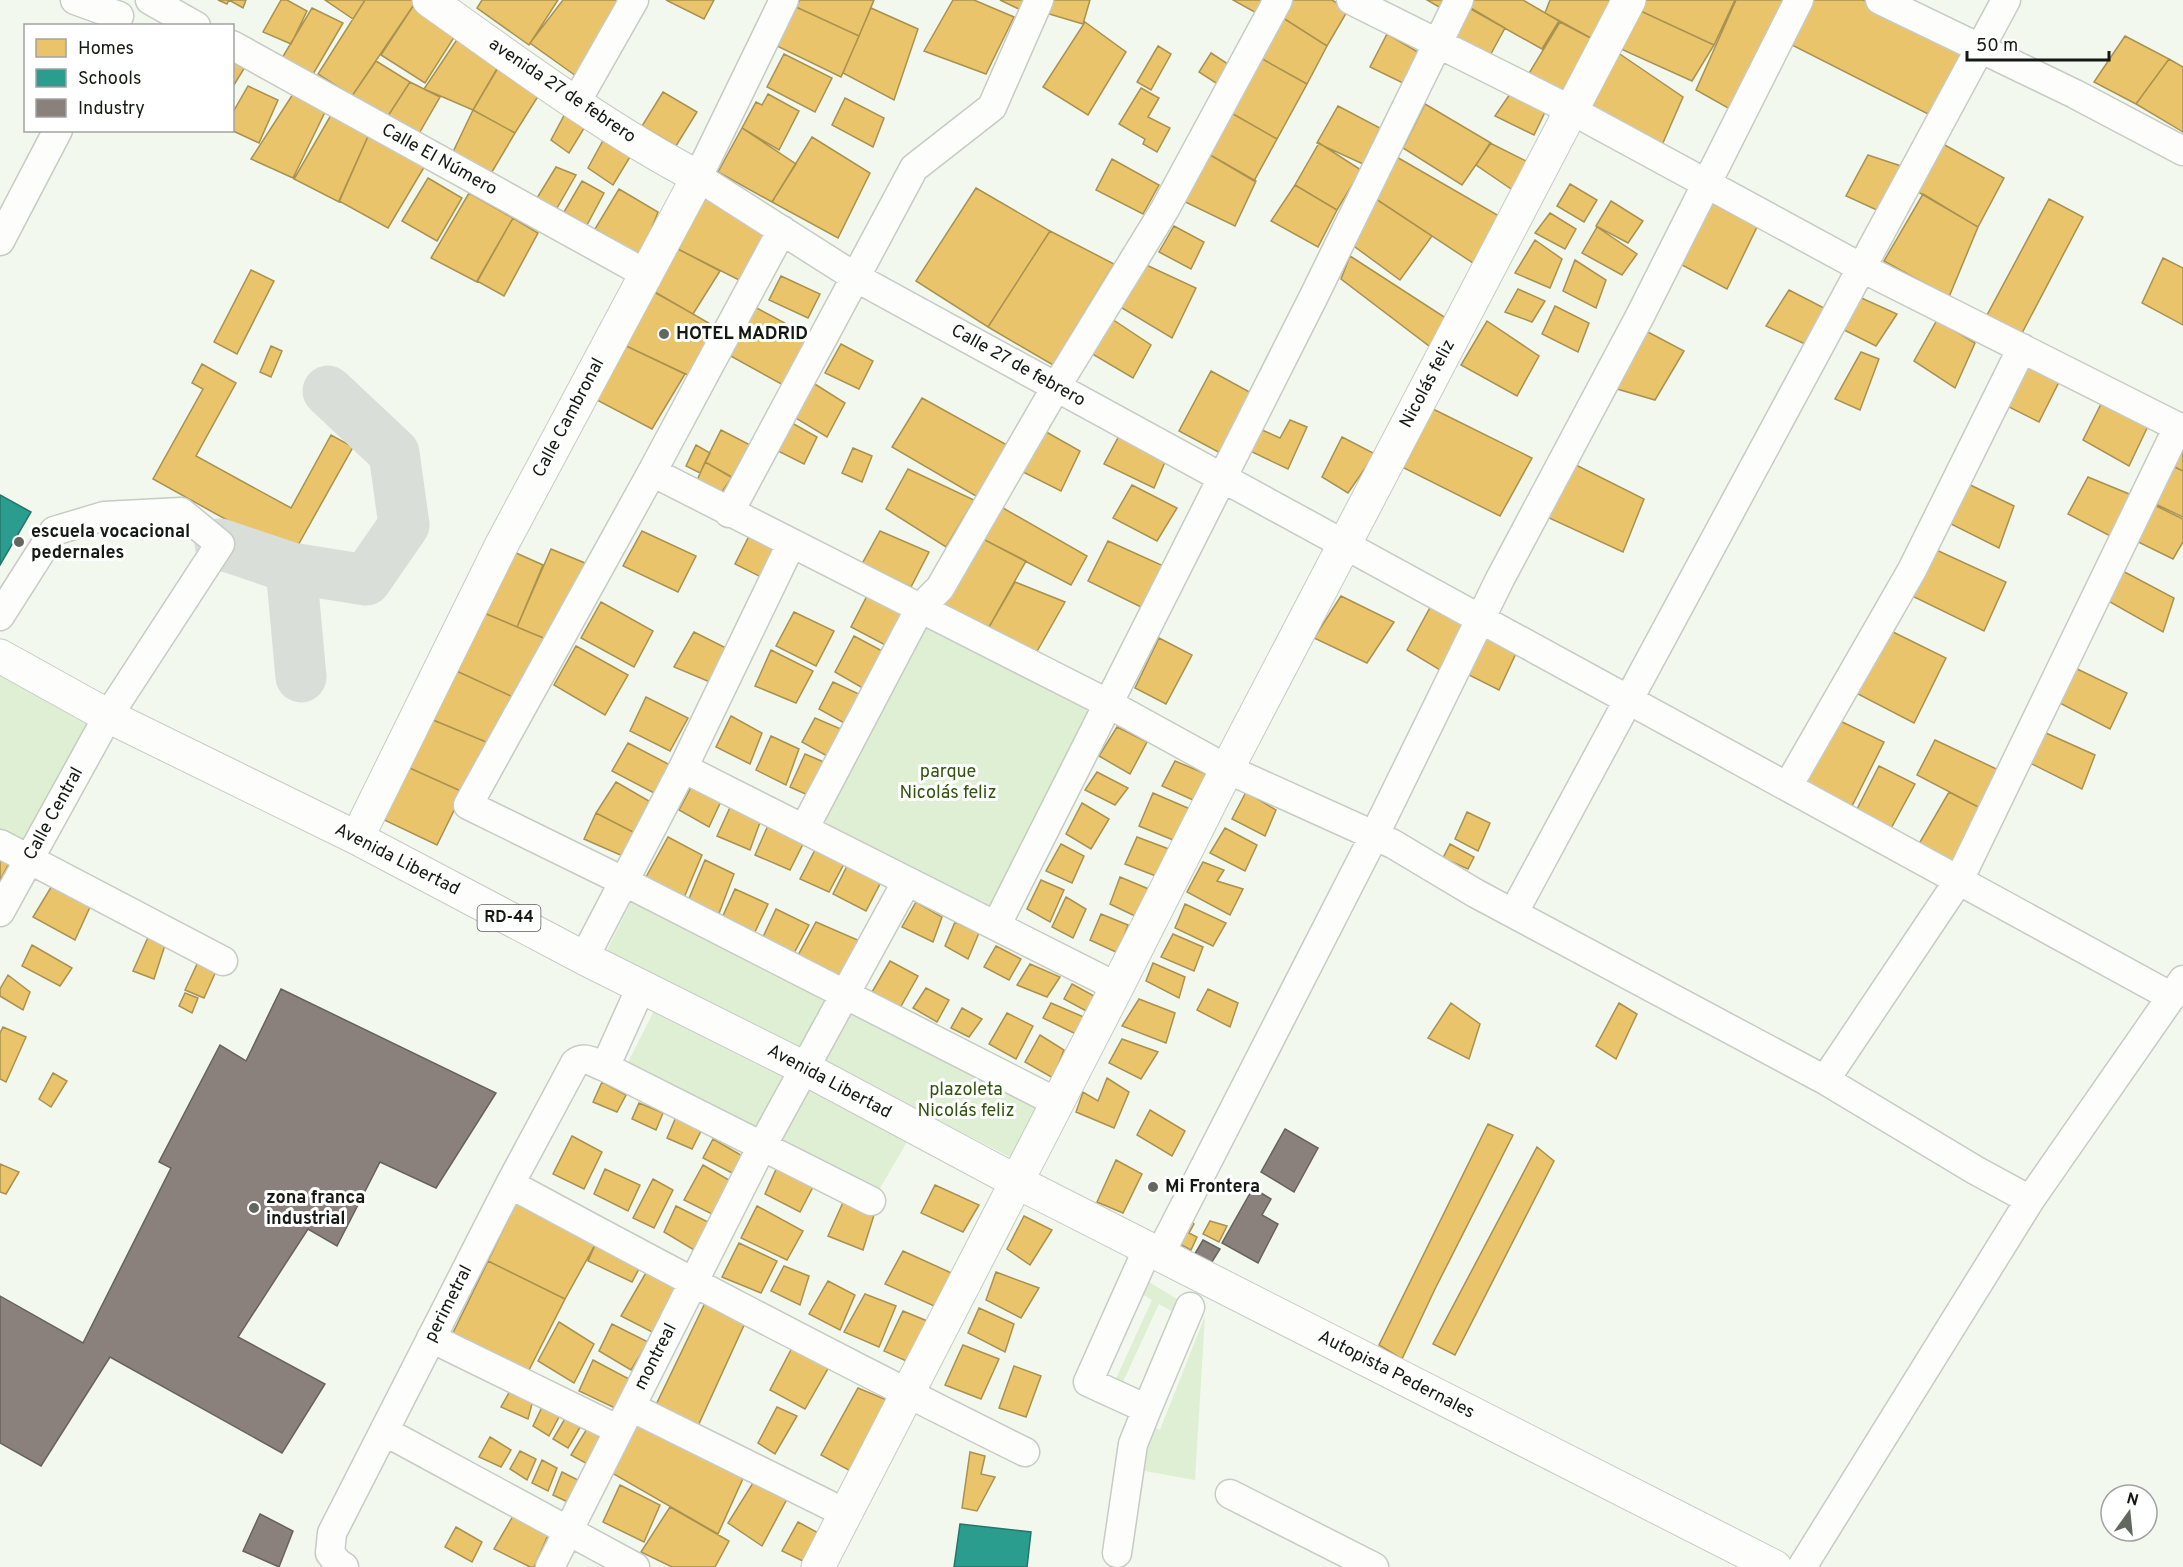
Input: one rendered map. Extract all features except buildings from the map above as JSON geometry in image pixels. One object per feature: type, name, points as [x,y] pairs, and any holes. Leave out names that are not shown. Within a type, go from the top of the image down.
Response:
[{"type":"main road","name":"avenida 27 de febrero","points":[[429,0],[576,102],[656,154],[698,177]]},
{"type":"main road","name":"Nicolás feliz","points":[[818,1567],[1058,1103],[1227,769],[1629,0]]},
{"type":"main road","name":"Calle Cambronal","points":[[357,838],[501,546],[698,177]]},
{"type":"main road","name":"Avenida Libertad","points":[[0,656],[108,716],[357,838],[584,958],[806,1069],[1017,1182]]},
{"type":"main road","name":"Autopista Pedernales","points":[[1017,1182],[1775,1567]]},
{"type":"street","points":[[75,0],[120,14]]},
{"type":"street","points":[[150,0],[192,24]]},
{"type":"street","points":[[576,102],[634,0]]},
{"type":"street","name":"Calle Cambronal","points":[[698,177],[784,0]]},
{"type":"street","points":[[729,513],[914,168],[992,107],[1039,0]]},
{"type":"street","points":[[804,829],[920,608],[940,588],[1056,387],[1165,209],[1278,0]]},
{"type":"street","points":[[1351,0],[1571,110],[1862,268],[2181,424],[1959,880],[1825,1080]]},
{"type":"street","points":[[996,926],[1222,479],[1459,0]]},
{"type":"street","points":[[1147,1409],[1088,1382],[1154,1251],[1375,834],[1480,620],[1641,314],[1799,0]]},
{"type":"street","points":[[1881,0],[2075,94],[2183,151]]},
{"type":"street","points":[[1514,912],[1630,701],[2006,0]]},
{"type":"street","name":"Calle El Número","points":[[234,46],[646,274]]},
{"type":"street","points":[[0,241],[57,132]]},
{"type":"street","name":"Calle 27 de febrero","points":[[698,177],[855,277],[1344,546],[1959,880],[2177,989]]},
{"type":"street","points":[[782,230],[652,472],[468,805],[625,882],[1058,1103]]},
{"type":"street","points":[[1788,786],[1912,570],[2022,348]]},
{"type":"street","points":[[652,472],[1108,704],[1227,769],[1375,834],[1475,893],[1825,1080],[1975,1170],[2030,1200]]},
{"type":"street","name":"Calle Central","points":[[0,616],[54,531],[104,516],[181,512],[220,544],[108,716],[0,912]]},
{"type":"street","points":[[584,958],[683,768],[791,544]]},
{"type":"street","points":[[683,768],[1117,987]]},
{"type":"street","points":[[0,844],[223,961]]},
{"type":"street","name":"montreal","points":[[550,1567],[762,1146],[907,880]]},
{"type":"street","name":"perimetral","points":[[337,1560],[332,1533],[510,1184],[575,1063],[592,1063],[642,985]]},
{"type":"street","points":[[1802,1567],[2030,1200],[2177,989]]},
{"type":"street","points":[[592,1063],[872,1201]]},
{"type":"street","points":[[510,1184],[693,1283],[907,1394],[1025,1452]]},
{"type":"street","points":[[1117,1553],[1133,1444],[1190,1307]]},
{"type":"street","points":[[431,1338],[625,1418],[845,1513]]},
{"type":"street","points":[[384,1431],[635,1567]]},
{"type":"street","points":[[1230,1494],[1374,1567]]},
{"type":"green space","name":"parque Nicolás feliz","points":[[932,614],[1109,704],[985,920],[804,829]]},
{"type":"green space","points":[[0,656],[108,716],[29,858],[0,844]]},
{"type":"green space","name":"plazoleta Nicolás feliz","points":[[633,898],[1038,1103],[1010,1157],[606,952]]},
{"type":"green space","points":[[657,1005],[911,1135],[875,1197],[627,1064]]},
{"type":"green space","points":[[1139,1276],[1187,1305],[1182,1317],[1159,1304],[1122,1384],[1115,1381],[1152,1300],[1134,1289]]},
{"type":"green space","points":[[1205,1316],[1195,1480],[1133,1469],[1145,1423],[1160,1430]]},
{"type":"taxiway","points":[[220,544],[291,568],[366,580],[404,525],[394,453],[328,391]]},
{"type":"taxiway","points":[[291,568],[301,677]]},
{"type":"place","name":"HOTEL MADRID","points":[[664,334]]},
{"type":"place","name":"escuela vocacional pedernales","points":[[19,542]]},
{"type":"place","name":"Mi Frontera","points":[[1153,1187]]},
{"type":"place","name":"zona franca industrial","points":[[254,1208]]}]
